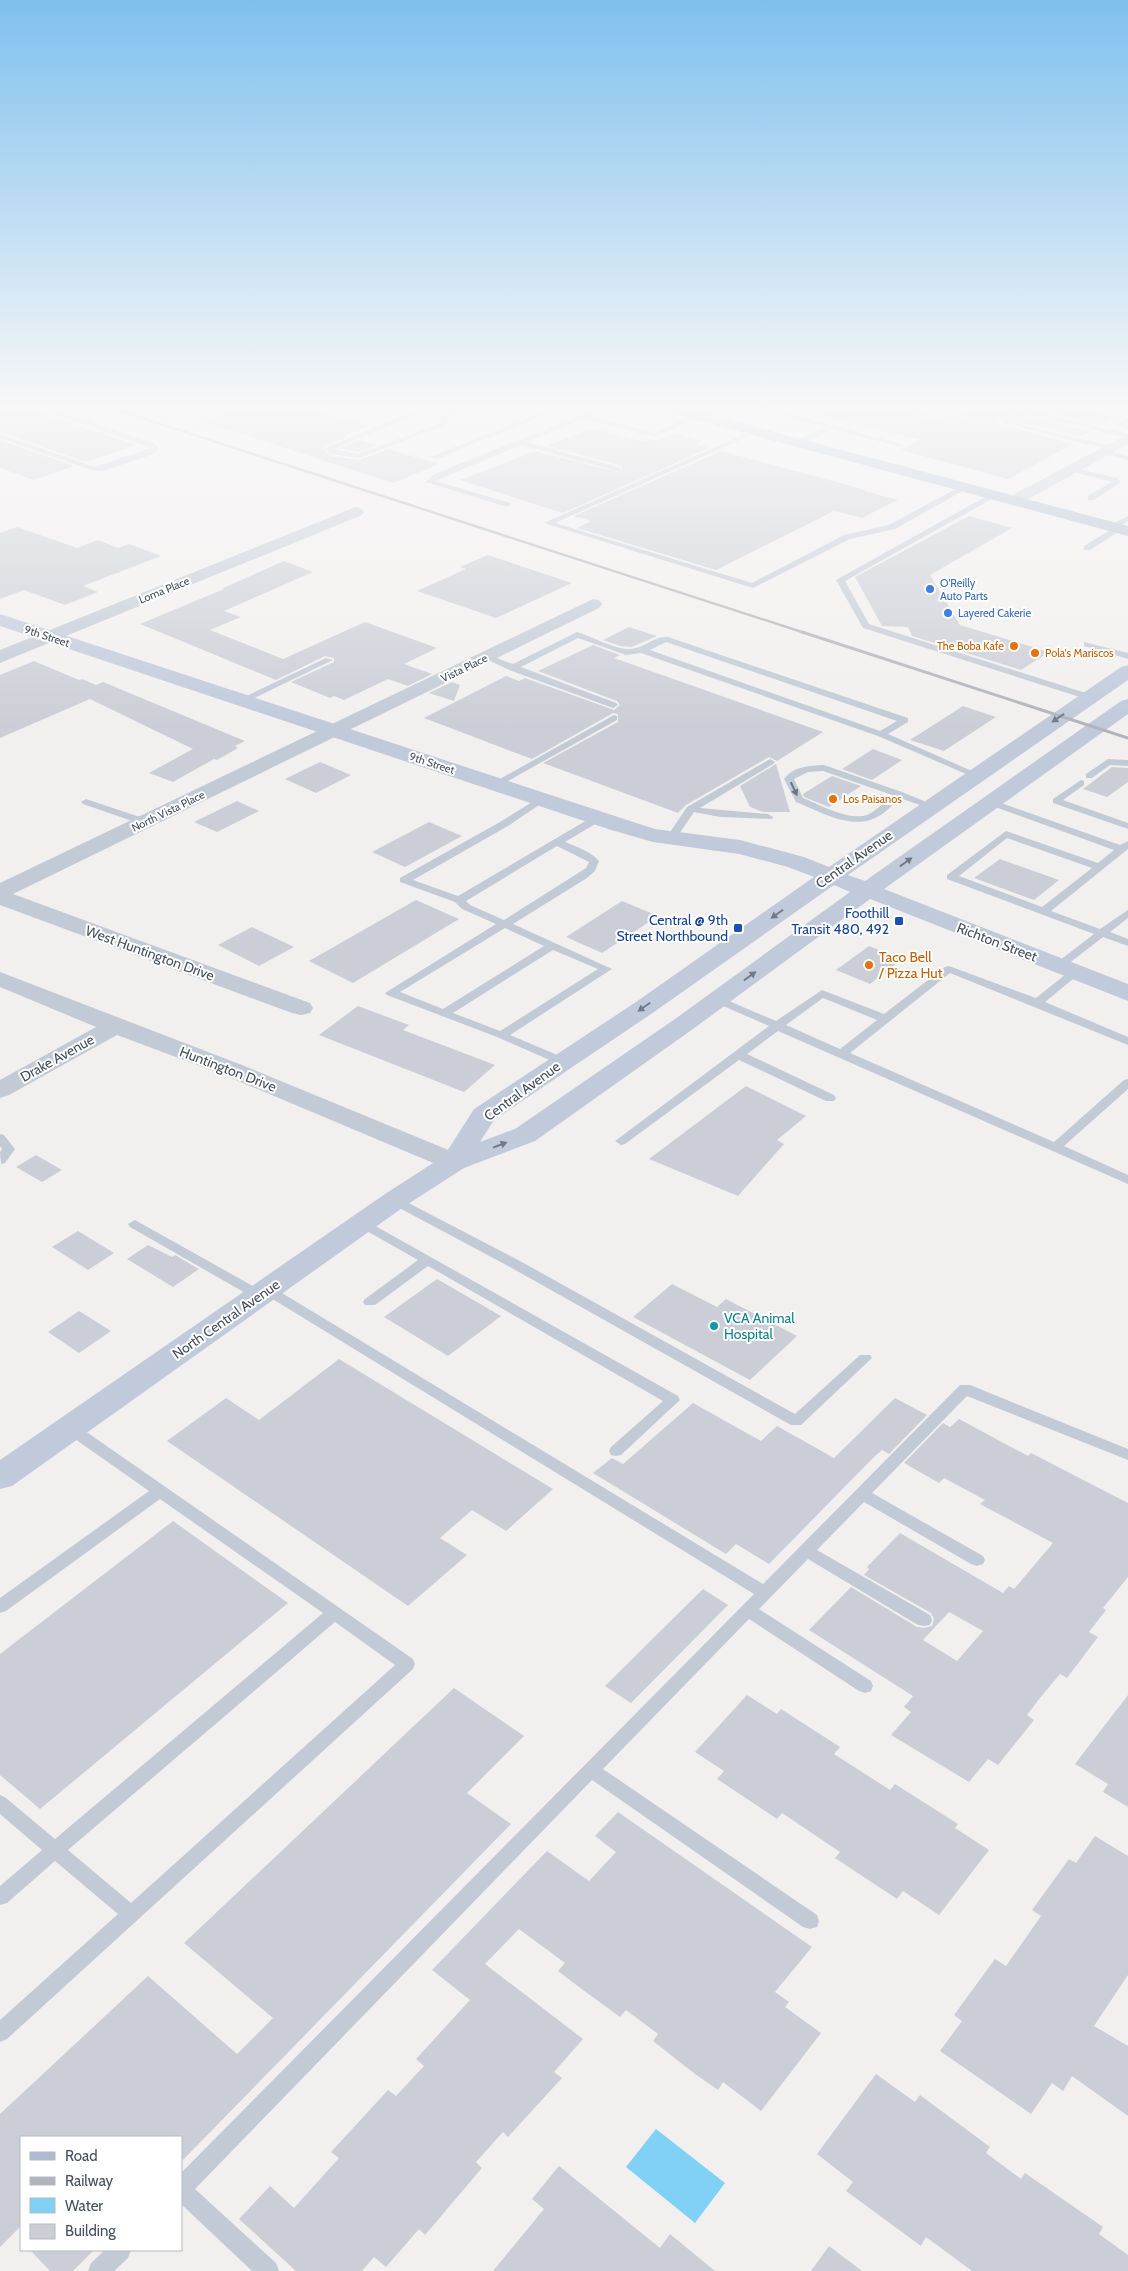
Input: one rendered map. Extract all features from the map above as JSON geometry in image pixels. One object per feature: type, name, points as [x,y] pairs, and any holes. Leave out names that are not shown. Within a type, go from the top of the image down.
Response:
[{"type":"main road","points":[[1077,515],[1122,526]]},
{"type":"main road","name":"9th Street","points":[[0,620],[598,818],[653,835],[772,854],[867,891]]},
{"type":"main road","name":"Central Avenue","points":[[454,1162],[484,1115],[1128,671]]},
{"type":"main road","points":[[454,1162],[525,1135],[718,1000],[990,802],[1128,705]]},
{"type":"main road","name":"Richton Street","points":[[867,891],[1128,993]]},
{"type":"main road","name":"North Central Avenue","points":[[0,1477],[395,1200],[454,1162]]},
{"type":"street","name":"Loma Place","points":[[0,657],[349,515]]},
{"type":"street","name":"Vista Place","points":[[335,731],[593,604]]},
{"type":"street","name":"North Vista Place","points":[[0,892],[335,731]]},
{"type":"street","name":"West Huntington Drive","points":[[0,897],[301,1008]]},
{"type":"street","name":"Huntington Drive","points":[[0,979],[115,1026],[234,1070],[454,1162]]},
{"type":"street","name":"Drake Avenue","points":[[0,1090],[115,1026]]},
{"type":"lane","points":[[566,515],[548,523],[753,586],[847,537],[892,527],[914,515]]},
{"type":"lane","points":[[959,515],[840,580],[866,626],[1089,698]]},
{"type":"lane","points":[[1087,548],[1122,526]]},
{"type":"lane","points":[[512,668],[576,635],[626,652],[642,650],[665,639],[905,720],[881,734]]},
{"type":"lane","points":[[1087,644],[1128,656]]},
{"type":"lane","points":[[642,650],[881,734],[976,775]]},
{"type":"lane","points":[[486,657],[613,705]]},
{"type":"lane","points":[[243,700],[329,660]]},
{"type":"lane","points":[[496,784],[614,718]]},
{"type":"lane","points":[[672,838],[691,809],[770,762]]},
{"type":"lane","points":[[1128,764],[1108,762],[1056,801],[1128,826]]},
{"type":"lane","points":[[898,794],[876,814],[867,818],[852,819],[799,800],[789,779],[794,774],[806,769],[824,768],[898,794],[931,806]]},
{"type":"lane","points":[[501,1035],[606,969],[466,907],[459,900],[404,880],[504,824],[542,799]]},
{"type":"lane","points":[[86,802],[144,822]]},
{"type":"lane","points":[[990,802],[1125,846]]},
{"type":"lane","points":[[691,809],[720,814],[768,818]]},
{"type":"lane","points":[[459,900],[598,818]]},
{"type":"lane","points":[[1099,867],[1006,834],[951,877],[1128,943]]},
{"type":"lane","points":[[556,842],[594,860],[591,869],[578,880],[391,993],[501,1035],[563,1062]]},
{"type":"lane","points":[[1043,912],[1125,846]]},
{"type":"lane","points":[[1037,1003],[1067,969],[1128,913]]},
{"type":"lane","points":[[445,1013],[553,945]]},
{"type":"lane","points":[[841,1054],[949,969],[1128,1041]]},
{"type":"lane","points":[[621,1141],[822,992],[885,1019]]},
{"type":"lane","points":[[718,1000],[1128,1180]]},
{"type":"lane","points":[[738,1055],[830,1098]]},
{"type":"lane","points":[[1056,1148],[1128,1083]]},
{"type":"lane","points":[[0,1138],[9,1149],[1,1160]]},
{"type":"lane","points":[[395,1200],[796,1421],[865,1358]]},
{"type":"lane","points":[[363,1223],[673,1400],[616,1452]]},
{"type":"lane","points":[[135,1224],[263,1293],[764,1593]]},
{"type":"lane","points":[[370,1302],[428,1260]]},
{"type":"lane","points":[[182,2188],[965,1389],[1128,1455]]},
{"type":"lane","points":[[0,2033],[407,1664],[70,1428]]},
{"type":"lane","points":[[0,1607],[159,1491]]},
{"type":"lane","points":[[862,1494],[977,1560]]},
{"type":"lane","points":[[806,1551],[924,1620]]},
{"type":"lane","points":[[748,1610],[866,1686]]},
{"type":"lane","points":[[0,1897],[334,1613]]},
{"type":"lane","points":[[591,1770],[810,1921]]},
{"type":"lane","points":[[0,1803],[131,1914]]},
{"type":"lane","points":[[182,2190],[268,2271]]},
{"type":"lane","points":[[99,2271],[119,2251]]},
{"type":"water","points":[[656,2129],[725,2183],[695,2223],[626,2167]]},
{"type":"building","points":[[826,515],[716,570],[577,528],[591,521],[574,516]]},
{"type":"building","points":[[850,515],[868,515],[862,518]]},
{"type":"building","points":[[969,516],[1012,528],[930,575],[960,625],[1049,652],[1021,670],[912,636],[908,627],[882,626],[855,577]]},
{"type":"building","points":[[17,527],[77,548],[98,540],[118,548],[129,544],[161,556],[83,586],[98,592],[65,605],[24,590],[0,599],[0,533]]},
{"type":"building","points":[[488,555],[572,583],[496,618],[417,591],[466,569],[460,567]]},
{"type":"building","points":[[284,561],[313,572],[224,611],[241,617],[210,630],[283,659],[365,622],[437,648],[404,664],[432,674],[408,686],[388,679],[344,700],[334,696],[330,698],[291,682],[334,662],[334,658],[325,656],[276,680],[140,624],[224,589]]},
{"type":"building","points":[[629,627],[657,636],[632,647],[620,646],[603,640]]},
{"type":"building","points":[[593,645],[620,655],[614,658],[823,732],[777,761],[769,757],[686,805],[678,813],[543,763],[618,722],[618,714],[613,713],[532,759],[424,718],[506,676],[519,681],[525,678],[614,710],[620,705],[617,701],[538,671]]},
{"type":"building","points":[[34,661],[79,680],[82,679],[96,685],[103,682],[245,741],[235,746],[238,748],[217,760],[214,759],[173,782],[149,773],[193,749],[90,699],[0,738],[0,675]]},
{"type":"building","points":[[452,682],[460,685],[454,701],[429,693]]},
{"type":"building","points":[[963,706],[996,717],[944,751],[910,740]]},
{"type":"building","points":[[873,749],[902,760],[872,780],[842,769]]},
{"type":"building","points":[[320,762],[351,775],[316,793],[285,779]]},
{"type":"building","points":[[776,764],[790,812],[763,812],[750,807],[740,786]]},
{"type":"building","points":[[1112,767],[1128,768],[1128,782],[1107,797],[1083,789]]},
{"type":"building","points":[[832,776],[861,786],[829,807],[804,797],[803,794]]},
{"type":"building","points":[[237,801],[259,811],[217,832],[194,822]]},
{"type":"building","points":[[429,822],[462,836],[405,867],[372,852]]},
{"type":"building","points":[[1000,859],[1059,880],[1034,900],[974,878]]},
{"type":"building","points":[[416,900],[459,919],[353,983],[309,961]]},
{"type":"building","points":[[622,901],[658,916],[602,953],[566,937]]},
{"type":"building","points":[[252,927],[294,947],[259,966],[218,945]]},
{"type":"building","points":[[869,946],[902,959],[870,984],[836,970]]},
{"type":"building","points":[[358,1006],[409,1025],[403,1030],[495,1065],[464,1092],[319,1035]]},
{"type":"building","points":[[746,1086],[806,1116],[777,1140],[784,1144],[738,1196],[649,1159]]},
{"type":"building","points":[[36,1155],[62,1170],[42,1182],[16,1167]]},
{"type":"building","points":[[78,1231],[114,1253],[88,1270],[52,1247]]},
{"type":"building","points":[[148,1245],[172,1257],[175,1255],[199,1269],[173,1287],[127,1259]]},
{"type":"building","points":[[437,1279],[501,1316],[448,1356],[384,1317]]},
{"type":"building","name":"VCA Animal Hospital","points":[[672,1284],[717,1307],[726,1299],[797,1336],[750,1380],[633,1317]]},
{"type":"building","points":[[79,1311],[111,1331],[79,1353],[48,1332]]},
{"type":"building","points":[[339,1359],[553,1489],[506,1531],[472,1510],[440,1538],[467,1555],[408,1606],[167,1441],[226,1398],[259,1420]]},
{"type":"building","points":[[895,1398],[927,1415],[889,1454],[882,1450],[872,1459],[769,1564],[736,1544],[726,1554],[593,1473],[612,1458],[623,1464],[693,1403],[761,1441],[777,1426],[834,1458]]},
{"type":"building","points":[[959,1419],[1028,1456],[1031,1453],[1128,1503],[1128,1577],[1103,1608],[1106,1610],[1089,1632],[1098,1637],[1067,1678],[1060,1674],[1040,1698],[1027,1715],[1034,1720],[998,1765],[988,1759],[969,1782],[891,1735],[911,1712],[904,1707],[913,1696],[809,1630],[851,1587],[917,1627],[932,1626],[934,1619],[931,1613],[864,1575],[869,1569],[867,1567],[900,1533],[1003,1593],[1009,1586],[1014,1589],[1053,1543],[980,1504],[985,1500],[944,1478],[939,1483],[904,1463],[943,1423],[950,1427]],"holes":[[[949,1612],[983,1631],[957,1661],[923,1640]]]},
{"type":"building","points":[[173,1521],[288,1603],[40,1809],[0,1775],[0,1654]]},
{"type":"building","points":[[703,1589],[728,1605],[631,1703],[605,1686]]},
{"type":"building","points":[[454,1688],[524,1736],[467,1793],[511,1824],[182,2161],[182,2136],[20,2136],[20,2227],[0,2247],[0,2114],[148,1976],[237,2054],[273,2018],[184,1943]]},
{"type":"building","points":[[747,1695],[777,1714],[781,1709],[840,1747],[834,1754],[890,1790],[895,1784],[958,1824],[955,1828],[989,1850],[939,1915],[903,1891],[897,1899],[835,1858],[840,1852],[782,1813],[777,1819],[717,1779],[724,1771],[695,1752]]},
{"type":"building","points":[[1128,1695],[1128,1807],[1103,1792],[1108,1784],[1075,1764]]},
{"type":"building","points":[[618,1812],[812,1947],[775,1992],[789,2002],[785,2007],[821,2033],[761,2111],[723,2082],[718,2090],[695,2074],[653,2041],[658,2034],[626,2010],[620,2017],[579,1987],[558,1971],[565,1963],[519,1929],[485,1964],[583,2039],[554,2072],[562,2078],[508,2137],[503,2132],[476,2162],[482,2168],[425,2235],[419,2229],[386,2267],[374,2257],[362,2271],[296,2271],[239,2219],[270,2186],[294,2208],[339,2158],[331,2152],[388,2090],[396,2096],[424,2066],[416,2059],[470,2000],[432,1970],[547,1851],[589,1881],[616,1852],[595,1836]]},
{"type":"building","points":[[1095,1836],[1128,1856],[1128,1975],[1094,2026],[1128,2046],[1128,2116],[1072,2076],[1063,2091],[1052,2083],[1031,2114],[940,2051],[962,2021],[954,2015],[995,1959],[1006,1966],[1041,1916],[1032,1910],[1069,1859],[1076,1863]]},
{"type":"building","points":[[876,2074],[915,2102],[920,2095],[990,2147],[986,2153],[1021,2179],[1025,2173],[1103,2227],[1099,2234],[1128,2255],[1128,2271],[972,2271],[926,2237],[921,2246],[846,2191],[853,2182],[817,2154]]},
{"type":"building","points":[[559,2166],[660,2248],[670,2234],[715,2271],[493,2271],[544,2209],[532,2199]]},
{"type":"building","points":[[829,2246],[862,2271],[811,2271]]},
{"type":"building","points":[[31,2251],[93,2251],[73,2271],[50,2271]]},
{"type":"railway","points":[[441,515],[805,633]]},
{"type":"railway","points":[[802,632],[1128,738]]},
{"type":"place","name":"O'Reilly Auto Parts","points":[[930,589]]},
{"type":"place","name":"Layered Cakerie","points":[[948,613]]},
{"type":"place","name":"The Boba Kafe","points":[[1014,646]]},
{"type":"place","name":"Pola's Mariscos","points":[[1035,653]]},
{"type":"place","name":"Los Paisanos","points":[[833,799]]},
{"type":"place","name":"Foothill Transit 480, 492","points":[[899,921]]},
{"type":"place","name":"Central @ 9th Street Northbound","points":[[738,928]]},
{"type":"place","name":"Taco Bell / Pizza Hut","points":[[869,965]]},
{"type":"place","name":"VCA Animal Hospital","points":[[714,1326]]}]
